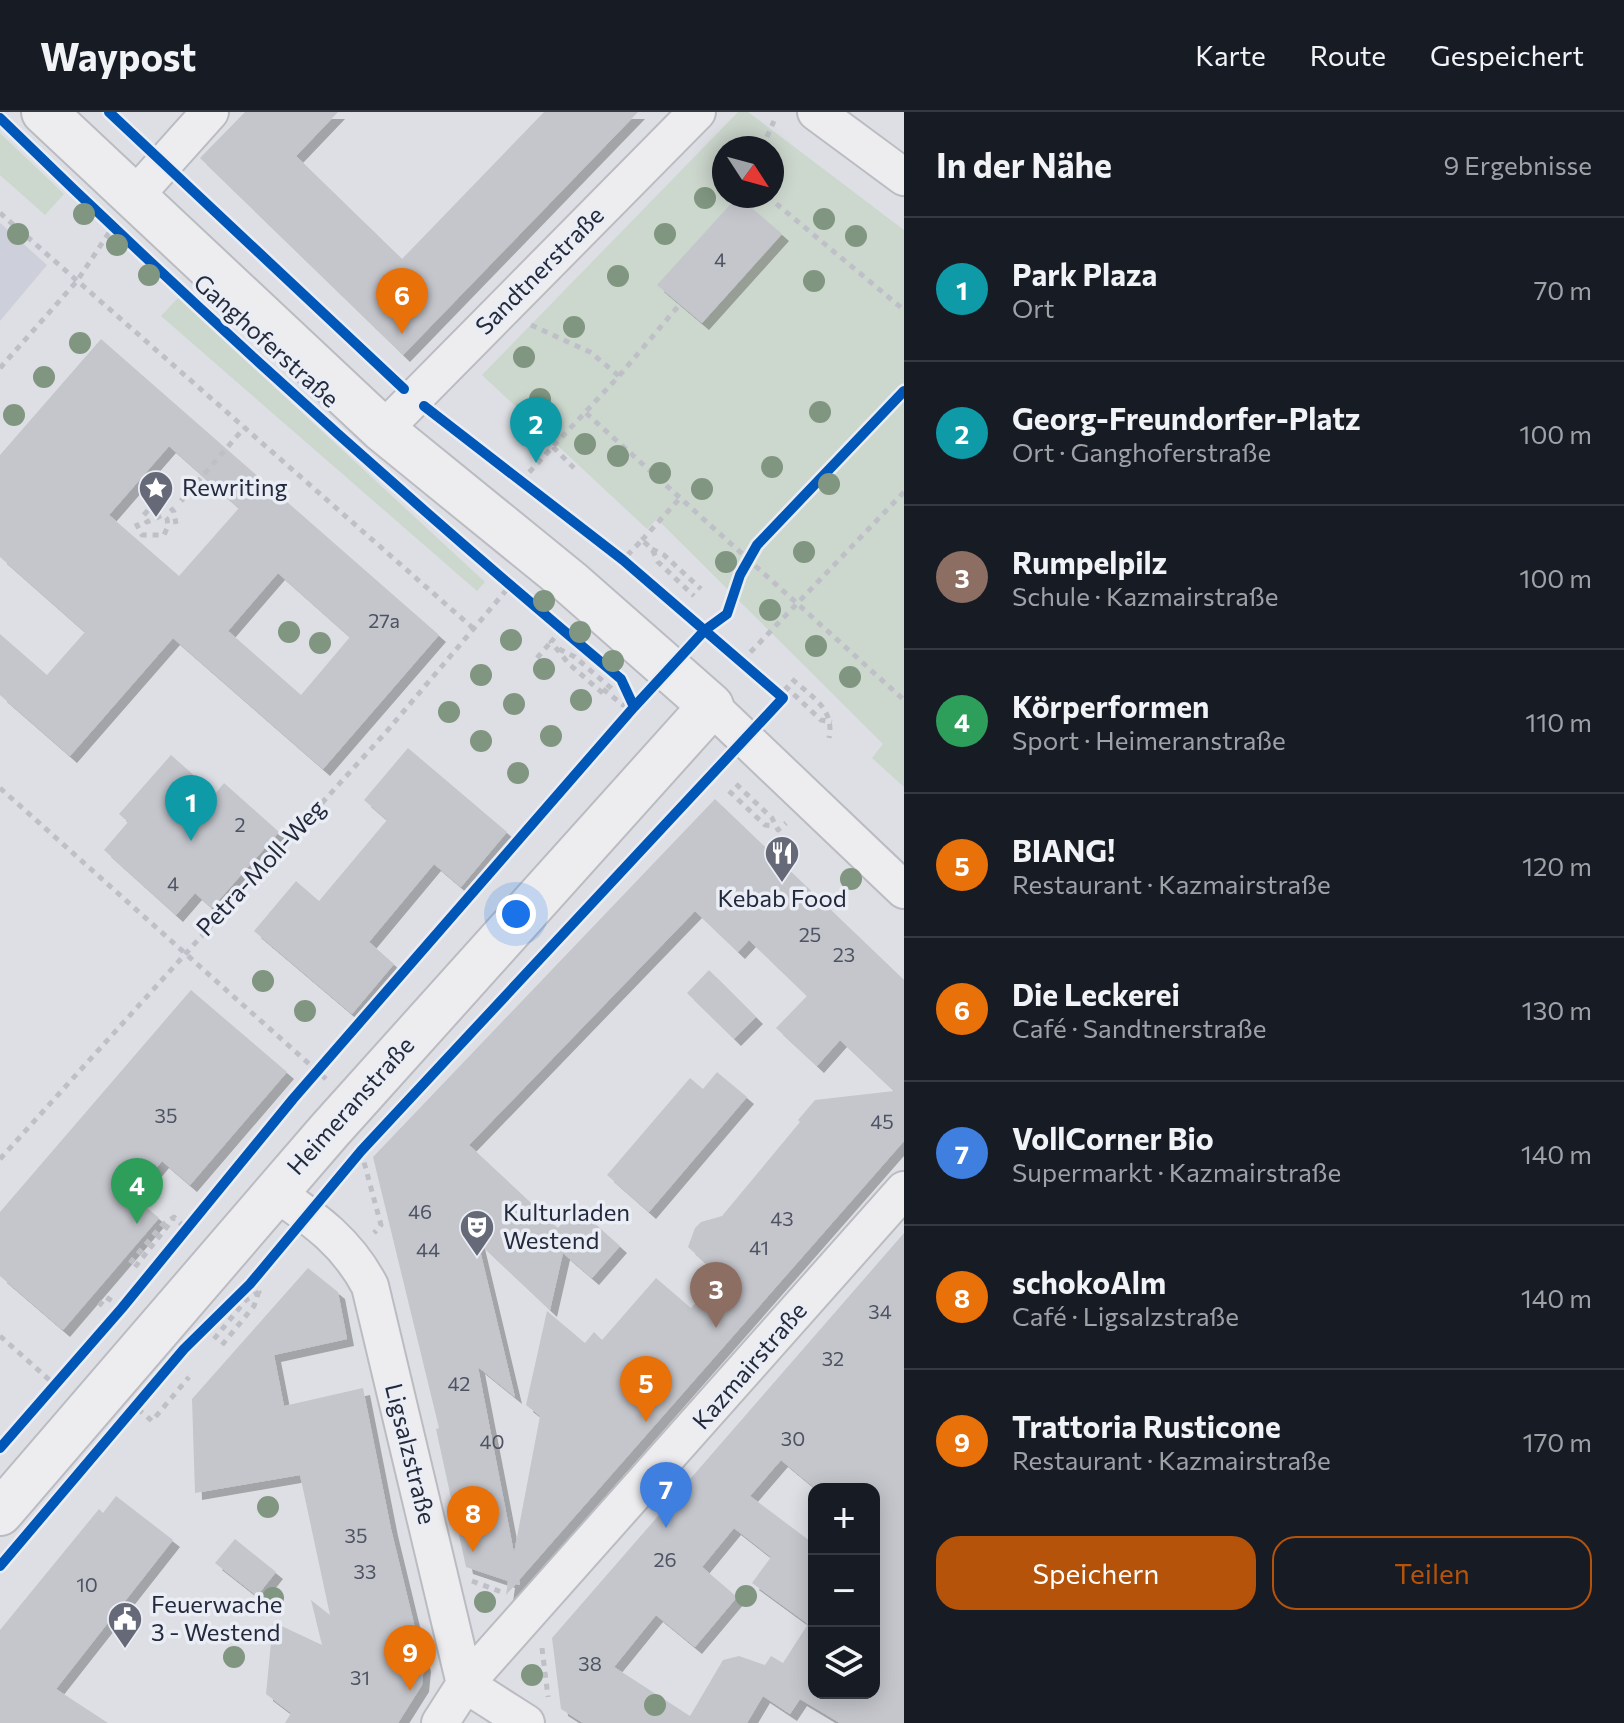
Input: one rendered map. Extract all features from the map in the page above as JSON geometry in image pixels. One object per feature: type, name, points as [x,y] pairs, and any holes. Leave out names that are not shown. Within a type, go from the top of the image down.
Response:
[{"type":"street","name":"Ganghoferstraße","points":[[44,112],[118,220],[570,582],[711,706],[904,890]]},
{"type":"street","points":[[118,220],[210,112]]},
{"type":"street","name":"Sandtnerstraße","points":[[383,430],[697,112]]},
{"type":"street","points":[[816,112],[904,177]]},
{"type":"street","name":"Heimeranstraße","points":[[0,1513],[275,1192],[711,706]]},
{"type":"street","name":"Kazmairstraße","points":[[440,1723],[465,1684],[904,1190]]},
{"type":"street","name":"Ligsalzstraße","points":[[275,1192],[309,1216],[355,1257],[370,1286],[465,1684]]},
{"type":"street","points":[[465,1684],[526,1723]]},
{"type":"path","points":[[767,136],[774,121]]},
{"type":"path","points":[[781,208],[904,310]]},
{"type":"path","points":[[0,213],[474,629]]},
{"type":"path","points":[[0,368],[77,281],[118,220]]},
{"type":"path","points":[[521,481],[586,413],[680,304]]},
{"type":"path","points":[[519,320],[590,352],[619,376]]},
{"type":"path","points":[[586,413],[680,498],[745,564],[799,605],[904,700]]},
{"type":"path","points":[[181,501],[244,428]]},
{"type":"path","points":[[553,447],[574,468]]},
{"type":"path","points":[[742,661],[904,492]]},
{"type":"path","points":[[619,564],[680,498]]},
{"type":"path","points":[[136,523],[142,535],[164,535],[167,519],[163,515],[147,522],[143,516],[156,501],[166,502],[174,512],[176,524]]},
{"type":"path","points":[[642,540],[664,555],[701,589]]},
{"type":"path","points":[[745,564],[757,545]]},
{"type":"path","points":[[652,549],[658,562],[694,596]]},
{"type":"path","points":[[537,658],[562,629]]},
{"type":"path","points":[[551,642],[575,657],[612,689]]},
{"type":"path","points":[[558,648],[569,664],[606,696]]},
{"type":"path","points":[[792,679],[828,712],[832,722],[829,738]]},
{"type":"path","points":[[785,686],[821,720],[832,722]]},
{"type":"path","points":[[603,689],[623,705],[634,707]]},
{"type":"path","points":[[736,784],[772,818],[778,830],[792,816]]},
{"type":"path","points":[[0,788],[354,1103]]},
{"type":"path","points":[[729,791],[765,825],[774,826]]},
{"type":"path","points":[[355,1257],[381,1225],[361,1151]]},
{"type":"path","points":[[174,1217],[186,1229]]},
{"type":"path","points":[[174,1217],[168,1229],[132,1265],[162,1225],[174,1217]]},
{"type":"path","points":[[250,1284],[259,1292]]},
{"type":"path","points":[[222,1345],[254,1306],[259,1292]]},
{"type":"path","points":[[214,1339],[246,1300],[259,1292]]},
{"type":"path","points":[[99,1306],[106,1297],[122,1308]]},
{"type":"path","points":[[0,1336],[54,1384]]},
{"type":"path","points":[[134,1406],[152,1421],[189,1377]]},
{"type":"shaded area","points":[[738,112],[748,112],[780,136],[715,136]]},
{"type":"shaded area","points":[[0,133],[64,194],[45,215],[0,175]]},
{"type":"shaded area","points":[[712,139],[712,208],[784,208],[784,139],[904,230],[904,787],[872,758],[883,744],[657,519],[647,529],[482,375]]},
{"type":"shaded area","points":[[0,223],[47,265],[0,321]]},
{"type":"shaded area","points":[[178,298],[485,582],[477,591],[161,316]]},
{"type":"building","points":[[245,112],[338,112],[296,156],[402,259],[544,112],[638,112],[403,355],[200,158]]},
{"type":"building","points":[[727,208],[752,208],[782,234],[702,323],[657,285]]},
{"type":"building","points":[[101,339],[439,635],[323,769],[173,638],[70,756],[0,695],[0,634],[47,675],[85,632],[0,557],[0,455]],"holes":[[[169,446],[239,508],[179,576],[109,515]],[[278,573],[350,637],[301,695],[228,631]]]},
{"type":"building","points":[[408,748],[507,832],[461,887],[434,864],[369,942],[394,964],[352,1014],[254,931],[296,881],[319,901],[387,820],[364,800]]},
{"type":"building","points":[[171,755],[215,794],[224,783],[279,832],[212,908],[195,893],[176,915],[104,850],[128,822],[119,814]]},
{"type":"building","points":[[715,799],[904,980],[904,1141],[519,1580],[520,1585],[516,1584],[506,1595],[508,1581],[466,1567],[436,1429],[439,1428],[373,1157]],"holes":[[[695,911],[738,952],[749,940],[807,996],[776,1028],[817,1066],[840,1040],[894,1091],[815,1100],[722,1216],[701,1222],[695,1228],[688,1247],[719,1275],[691,1308],[656,1278],[602,1340],[594,1332],[585,1343],[547,1311],[526,1405],[540,1416],[514,1553],[478,1367],[515,1397],[478,1242],[550,1310],[563,1253],[592,1278],[620,1246],[576,1207],[558,1228],[469,1145]]]},
{"type":"building","points":[[709,970],[756,1017],[734,1039],[687,993]]},
{"type":"building","points":[[191,990],[287,1072],[190,1185],[162,1161],[133,1196],[159,1218],[63,1330],[0,1276],[0,1212]]},
{"type":"building","points":[[717,1072],[747,1097],[649,1212],[607,1175],[690,1078],[703,1089]]},
{"type":"building","points":[[904,1233],[904,1723],[840,1723],[800,1699],[790,1714],[763,1696],[747,1723],[583,1723],[561,1709],[552,1638]],"holes":[[[734,1528],[771,1557],[752,1583],[808,1624],[783,1663],[771,1656],[765,1665],[739,1656],[723,1660],[690,1716],[614,1667],[656,1615],[695,1647],[737,1597],[702,1567]]]},
{"type":"building","points":[[308,1268],[338,1292],[347,1339],[274,1355],[284,1406],[363,1388],[391,1529],[424,1665],[422,1685],[398,1723],[285,1723],[291,1713],[266,1694],[273,1622],[322,1645],[311,1600],[330,1615],[300,1475],[195,1493],[192,1399]]},
{"type":"building","points":[[116,1496],[173,1540],[56,1689],[108,1723],[0,1723],[0,1630],[99,1509],[103,1513]]},
{"type":"building","points":[[235,1539],[276,1572],[257,1596],[215,1563]]},
{"type":"cycle path","points":[[109,112],[404,389]]},
{"type":"cycle path","points":[[0,118],[151,263],[305,404],[621,679],[634,707]]},
{"type":"cycle path","points":[[0,1448],[122,1308],[293,1099],[634,707],[705,630],[727,614],[740,575],[757,545],[904,391]]},
{"type":"cycle path","points":[[0,1566],[184,1349],[250,1284],[361,1151],[783,698],[623,560],[424,406]]},
{"type":"place","name":"Die Leckerei","points":[[402,334]]},
{"type":"place","name":"Georg-Freundorfer-Platz","points":[[536,463]]},
{"type":"place","name":"Rewriting","points":[[156,519]]},
{"type":"place","name":"Park Plaza","points":[[191,841]]},
{"type":"place","name":"Kebab Food","points":[[782,884]]},
{"type":"place","name":"Körperformen","points":[[137,1224]]},
{"type":"place","name":"Kulturladen Westend","points":[[477,1258]]},
{"type":"place","name":"Rumpelpilz","points":[[716,1328]]},
{"type":"place","name":"BIANG!","points":[[646,1422]]},
{"type":"place","name":"VollCorner Bio","points":[[666,1528]]},
{"type":"place","name":"schokoAlm","points":[[473,1552]]},
{"type":"place","name":"Feuerwache 3 - Westend","points":[[125,1650]]},
{"type":"place","name":"Trattoria Rusticone","points":[[410,1691]]}]
